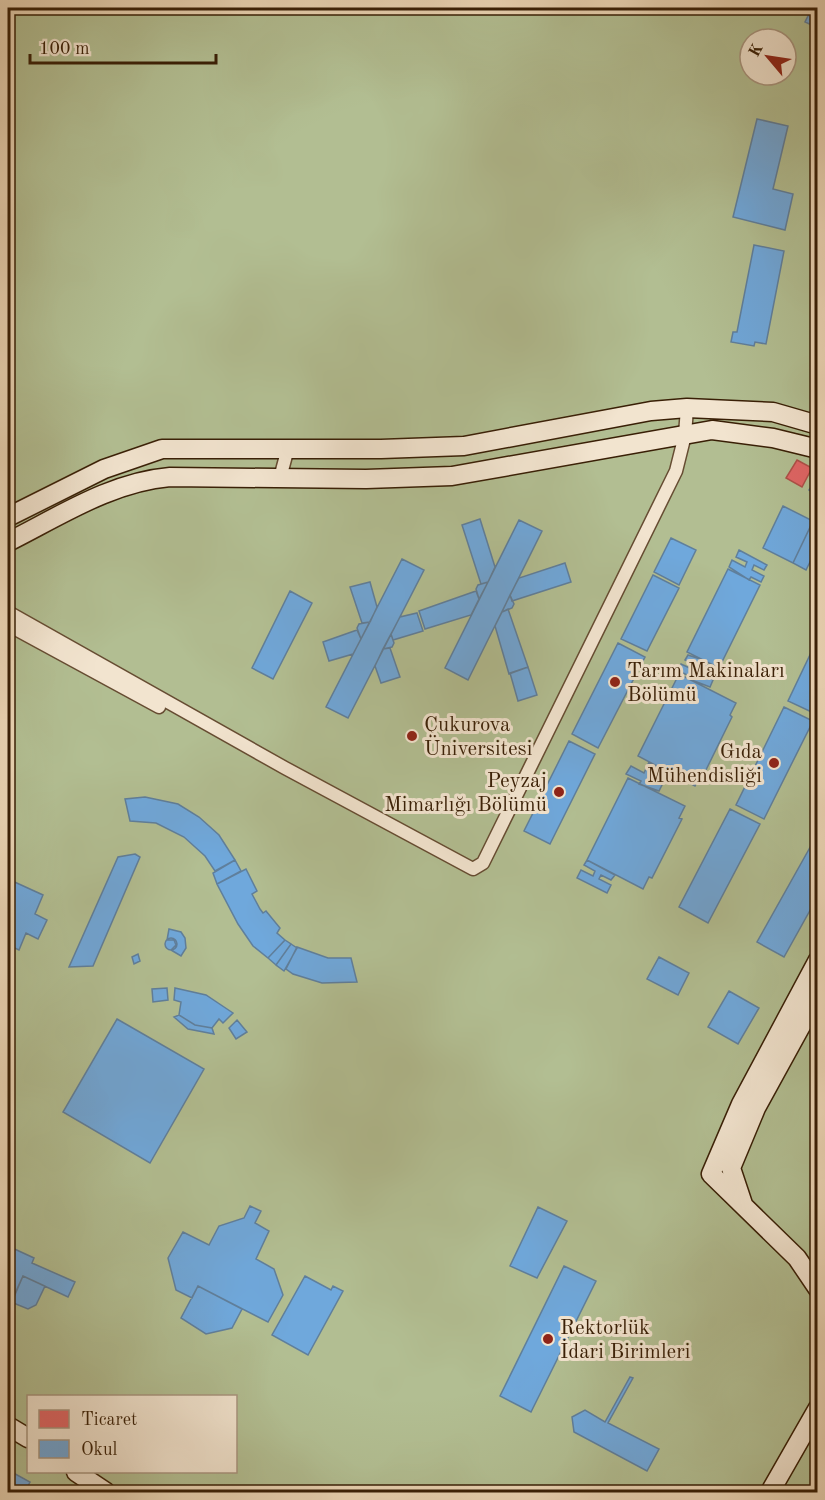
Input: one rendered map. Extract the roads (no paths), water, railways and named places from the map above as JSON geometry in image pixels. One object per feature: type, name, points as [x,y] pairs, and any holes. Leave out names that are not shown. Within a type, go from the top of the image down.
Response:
[{"type":"street","points":[[8,612],[364,811],[473,869],[479,868],[663,500],[676,471],[685,435],[687,408]]},
{"type":"street","points":[[8,518],[104,469],[162,449],[381,449],[465,446],[651,411],[687,408],[736,408],[778,413],[818,425]]},
{"type":"street","points":[[774,438],[778,413]]},
{"type":"street","points":[[8,542],[112,489],[140,480],[170,477],[452,476],[712,430],[774,438],[818,449]]},
{"type":"street","points":[[280,478],[288,448]]},
{"type":"street","points":[[8,625],[424,851]]},
{"type":"street","points":[[818,960],[741,1104],[711,1174],[796,1258],[818,1288]]},
{"type":"street","points":[[744,1209],[731,1168],[756,1108],[818,995]]},
{"type":"street","points":[[770,1492],[818,1408]]},
{"type":"street","points":[[8,1426],[27,1437]]},
{"type":"street","points":[[78,1473],[106,1492]]},
{"type":"place","name":"Tarım Makinaları Bölümü","points":[[615,682]]},
{"type":"place","name":"Çukurova Üniversitesi","points":[[412,736]]},
{"type":"place","name":"Gıda Mühendisliği","points":[[774,763]]},
{"type":"place","name":"Peyzaj Mimarlığı Bölümü","points":[[559,792]]},
{"type":"place","name":"Rektorlük İdari Birimleri","points":[[548,1339]]}]
